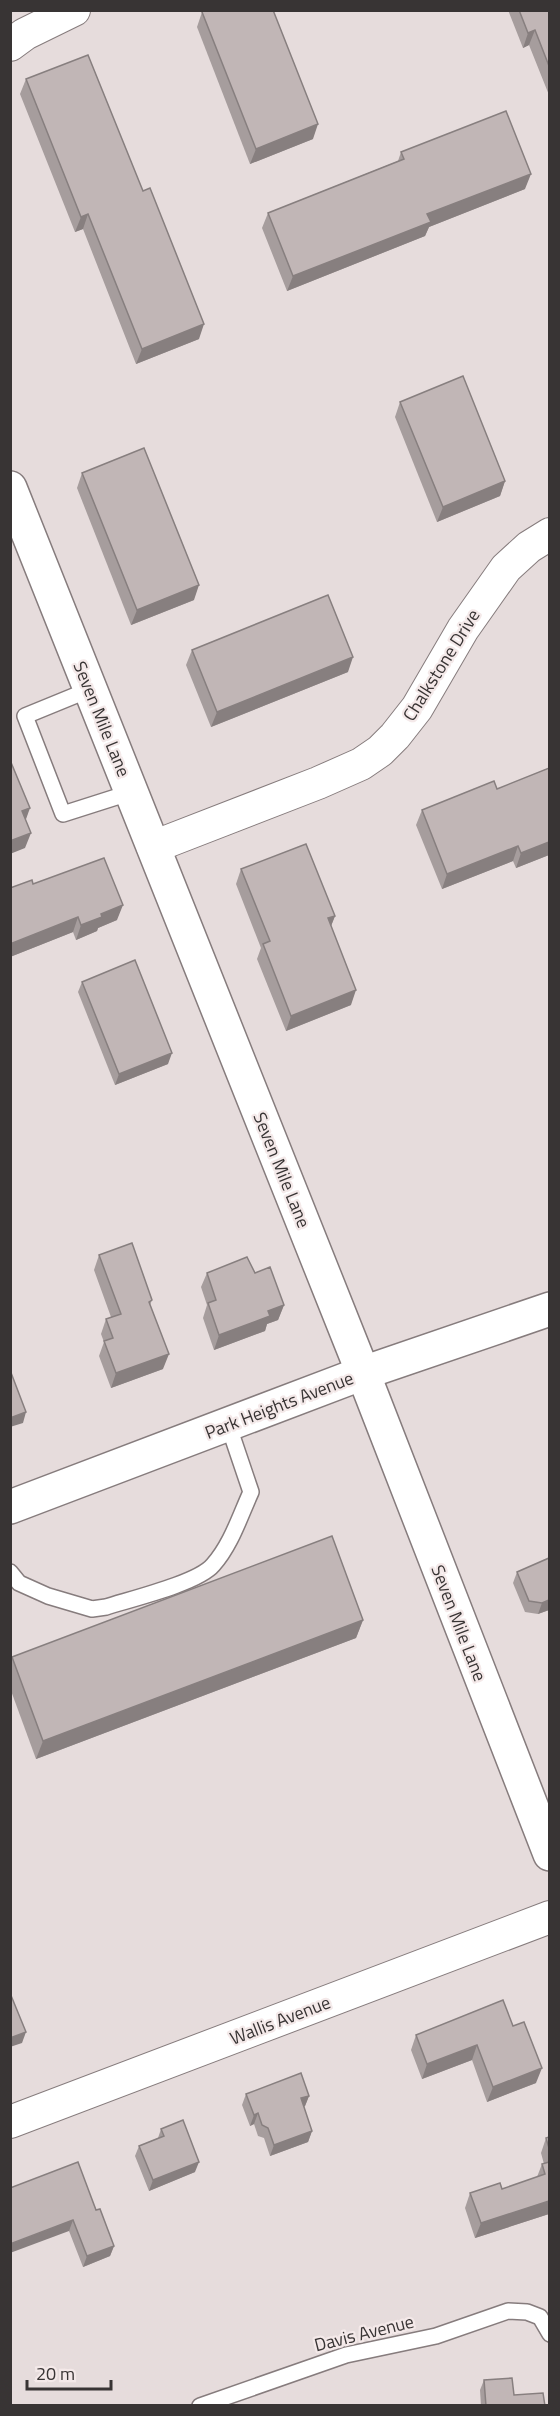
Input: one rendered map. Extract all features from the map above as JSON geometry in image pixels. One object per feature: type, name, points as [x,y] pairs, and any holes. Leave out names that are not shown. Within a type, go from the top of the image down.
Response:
[{"type":"street","points":[[10,45],[25,33],[74,10]]},
{"type":"street","name":"Seven Mile Lane","points":[[10,488],[363,1373],[549,1854]]},
{"type":"street","name":"Chalkstone Drive","points":[[153,847],[328,779],[361,764],[380,751],[417,708],[463,628],[506,568],[529,547],[549,534]]},
{"type":"street","name":"Park Heights Avenue","points":[[10,1507],[363,1373],[549,1309]]},
{"type":"street","name":"Wallis Avenue","points":[[10,2122],[549,1917]]},
{"type":"lane","points":[[91,689],[25,716],[63,814],[132,792]]},
{"type":"lane","points":[[10,1572],[19,1583],[48,1596],[92,1609],[106,1607],[195,1578],[211,1568],[222,1554],[251,1492],[228,1424]]},
{"type":"lane","name":"Davis Avenue","points":[[200,2406],[346,2355],[435,2336],[508,2311],[527,2312],[540,2317],[549,2334]]},
{"type":"building","points":[[205,10],[273,10],[318,124],[256,149],[202,12]]},
{"type":"building","points":[[519,10],[549,10],[549,66],[535,30],[528,33]]},
{"type":"building","points":[[88,55],[143,191],[150,188],[204,324],[142,349],[88,214],[81,217],[26,79]]},
{"type":"building","points":[[506,111],[531,174],[427,214],[431,222],[293,276],[268,213],[404,159],[401,152]]},
{"type":"building","points":[[463,376],[505,481],[443,507],[400,402]]},
{"type":"building","points":[[144,448],[199,585],[137,610],[82,473]]},
{"type":"building","points":[[328,595],[353,657],[217,712],[192,650]]},
{"type":"building","points":[[10,760],[30,808],[22,811],[31,833],[10,841]]},
{"type":"building","points":[[549,768],[549,842],[521,853],[518,846],[447,874],[422,810],[494,781],[497,789]]},
{"type":"building","points":[[306,844],[335,916],[328,918],[356,990],[291,1016],[263,944],[270,941],[241,869]]},
{"type":"building","points":[[104,858],[123,905],[101,914],[102,917],[81,925],[78,917],[10,944],[10,888],[32,880],[33,884]]},
{"type":"building","points":[[135,960],[172,1053],[119,1074],[82,982]]},
{"type":"building","points":[[132,1243],[152,1300],[149,1302],[169,1354],[116,1373],[104,1341],[113,1338],[106,1319],[121,1314],[99,1255]]},
{"type":"building","points":[[247,1257],[255,1273],[270,1267],[284,1305],[268,1311],[270,1316],[219,1335],[208,1303],[216,1300],[207,1273]]},
{"type":"building","points":[[10,1370],[26,1412],[10,1418]]},
{"type":"building","points":[[332,1536],[363,1620],[43,1741],[12,1657]]},
{"type":"building","points":[[549,1558],[549,1600],[542,1603],[529,1601],[517,1572]]},
{"type":"building","points":[[10,1993],[26,2032],[10,2038]]},
{"type":"building","points":[[503,2000],[513,2026],[524,2022],[542,2068],[493,2087],[477,2045],[427,2064],[416,2035]]},
{"type":"building","points":[[301,2073],[309,2096],[301,2098],[312,2131],[274,2145],[268,2128],[262,2125],[258,2113],[254,2115],[246,2094]]},
{"type":"building","points":[[183,2120],[199,2162],[153,2180],[139,2146],[164,2136],[161,2129]]},
{"type":"building","points":[[78,2162],[96,2210],[100,2209],[114,2246],[87,2256],[73,2220],[10,2244],[10,2188]]},
{"type":"building","points":[[549,2162],[549,2201],[481,2223],[470,2193],[500,2183],[502,2189],[545,2174],[542,2164]]},
{"type":"building","points":[[512,2378],[514,2395],[543,2393],[545,2406],[486,2406],[484,2380]]}]
